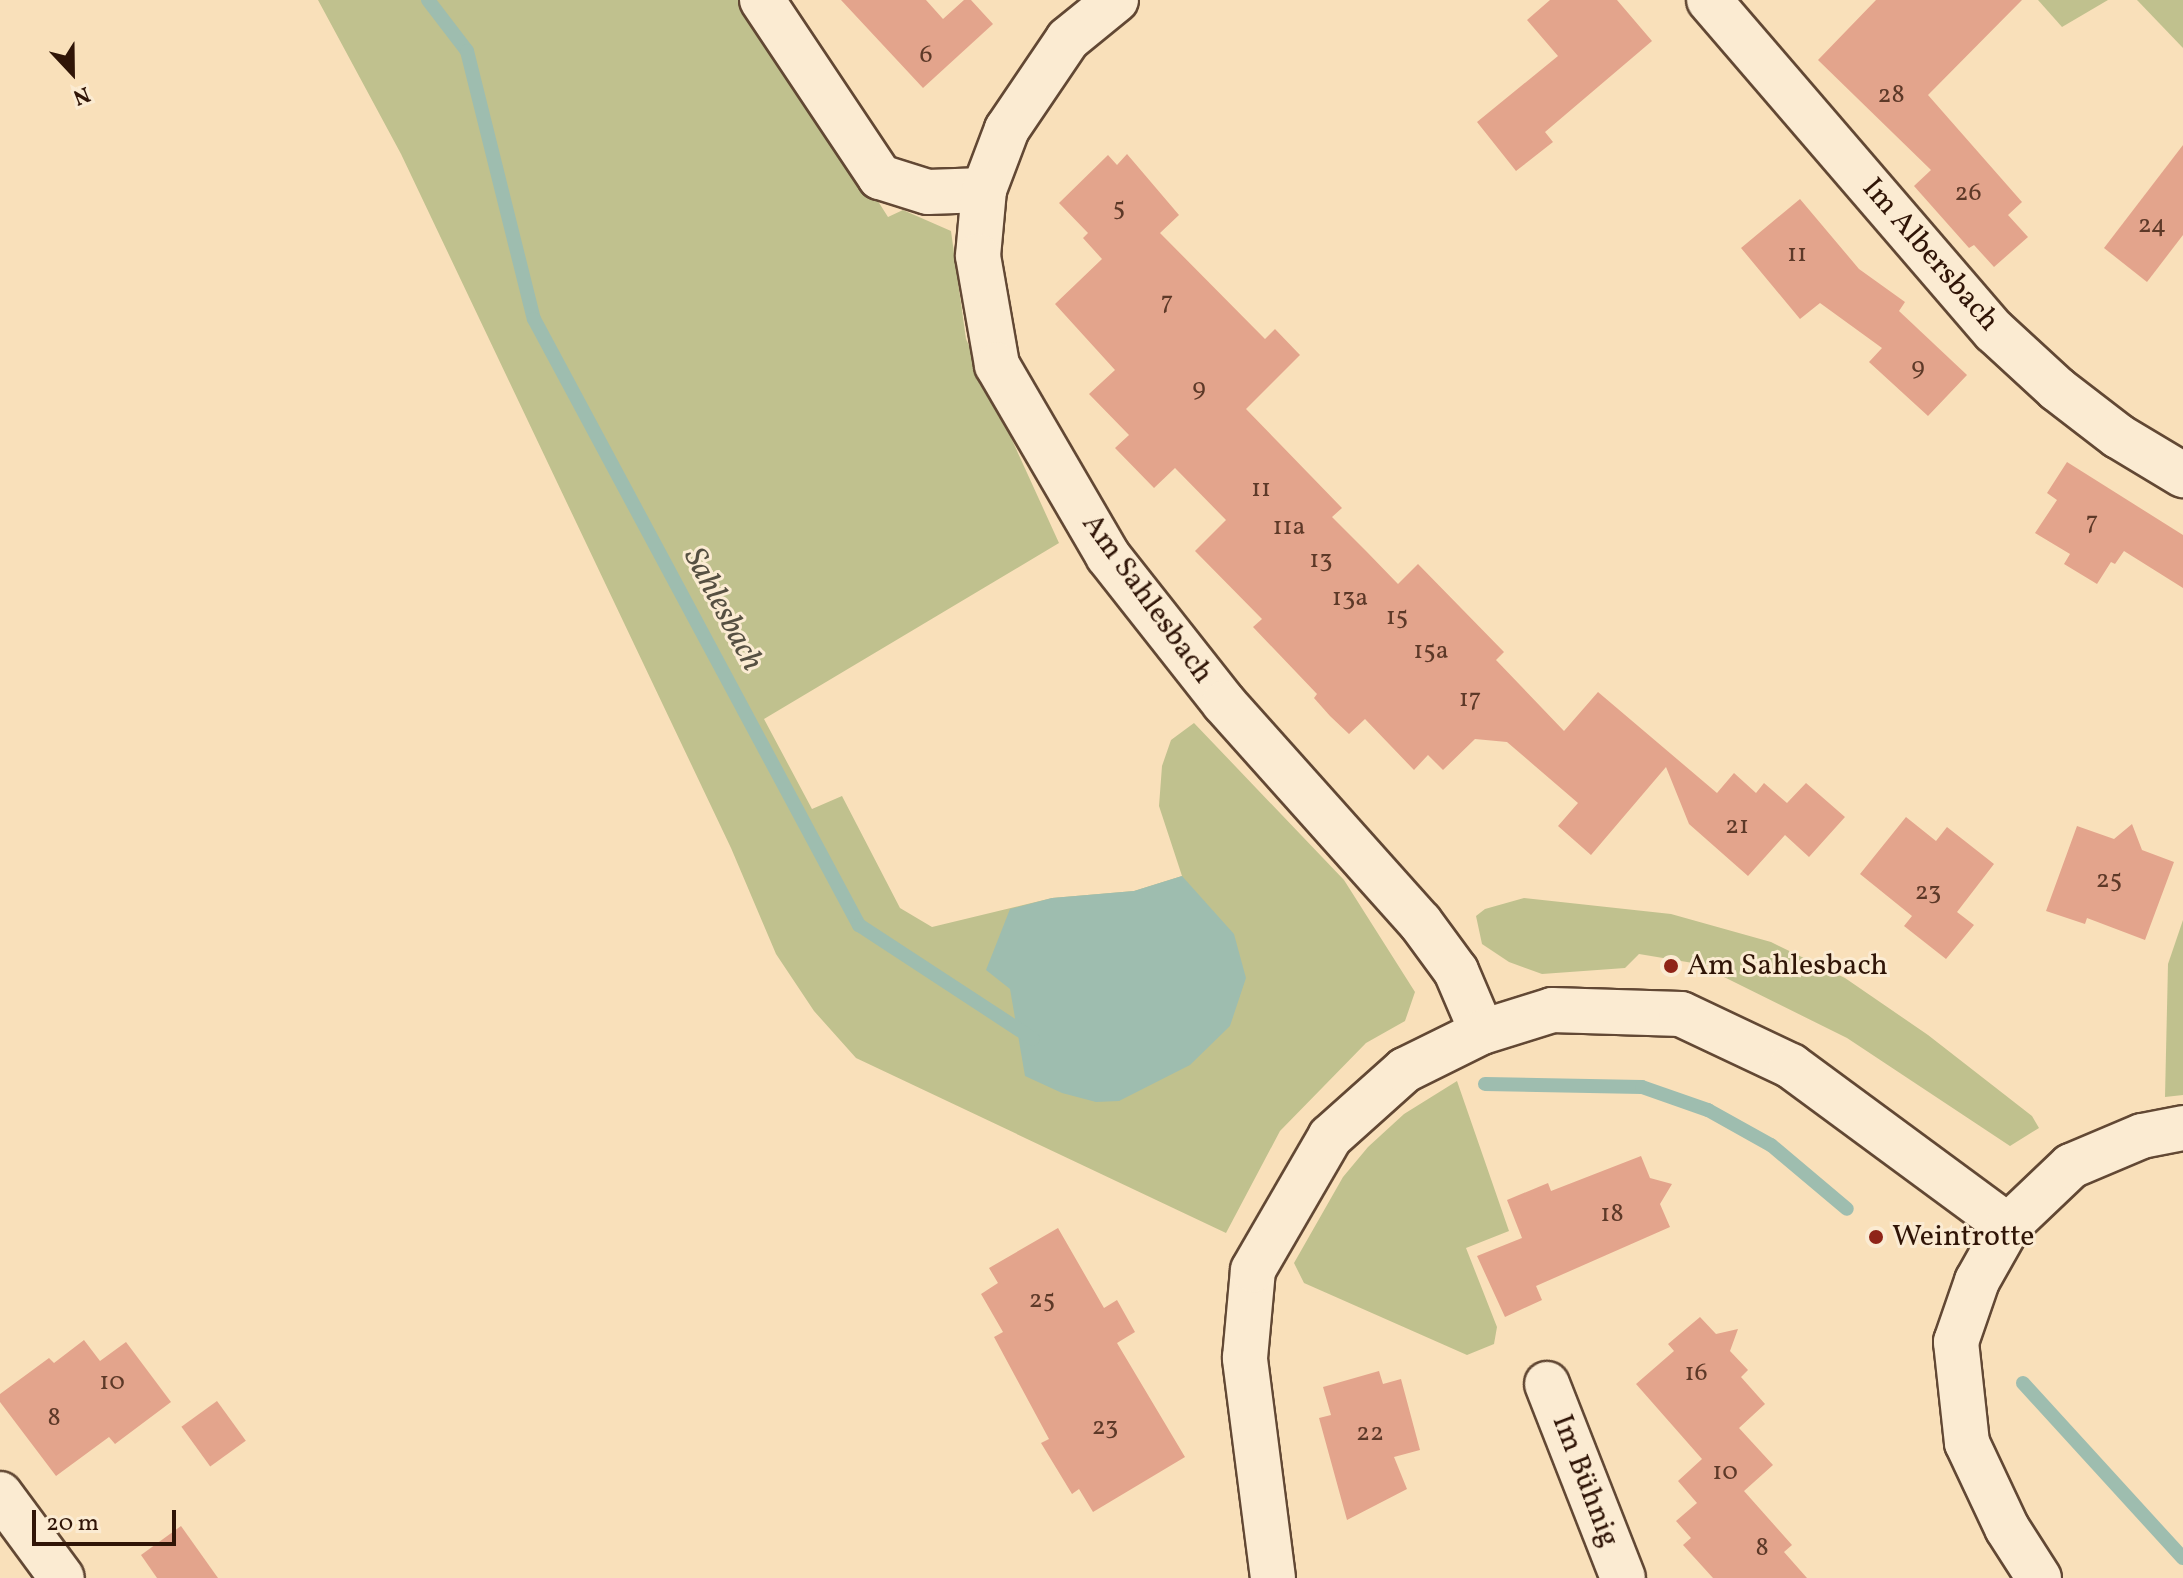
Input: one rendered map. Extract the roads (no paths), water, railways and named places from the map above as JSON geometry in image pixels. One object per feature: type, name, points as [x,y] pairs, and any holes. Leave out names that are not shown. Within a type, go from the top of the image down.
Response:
[{"type":"street","points":[[762,0],[880,177],[928,192],[984,190]]},
{"type":"street","name":"Am Sahlesbach","points":[[1116,0],[1068,39],[1007,129],[984,190],[978,256],[997,365],[1108,556],[1224,703],[1420,922],[1456,971],[1482,1032]]},
{"type":"street","name":"Im Albersbach","points":[[1709,0],[1994,331],[2057,389],[2118,436],[2183,475]]},
{"type":"street","points":[[1273,1578],[1245,1358],[1253,1270],[1330,1137],[1405,1070],[1482,1032],[1552,1010],[1681,1014],[1791,1066],[2008,1226]]},
{"type":"street","points":[[2039,1578],[2007,1528],[1967,1443],[1956,1342],[1977,1281],[2008,1226],[2071,1166],[2142,1136],[2183,1128]]},
{"type":"street","name":"Im Bühnig","points":[[1547,1384],[1623,1578]]},
{"type":"street","points":[[0,1494],[62,1578]]},
{"type":"waterway","name":"Sahlesbach","points":[[428,0],[467,51],[534,319],[859,925],[1033,1039]]},
{"type":"waterway","name":"Sahlesbach","points":[[1485,1084],[1642,1087],[1708,1110],[1771,1145],[1847,1209]]},
{"type":"waterway","name":"Sahlesbach","points":[[2023,1383],[2183,1558]]},
{"type":"place","name":"Am Sahlesbach","points":[[1671,966]]},
{"type":"place","name":"Weintrotte","points":[[1876,1237]]}]
